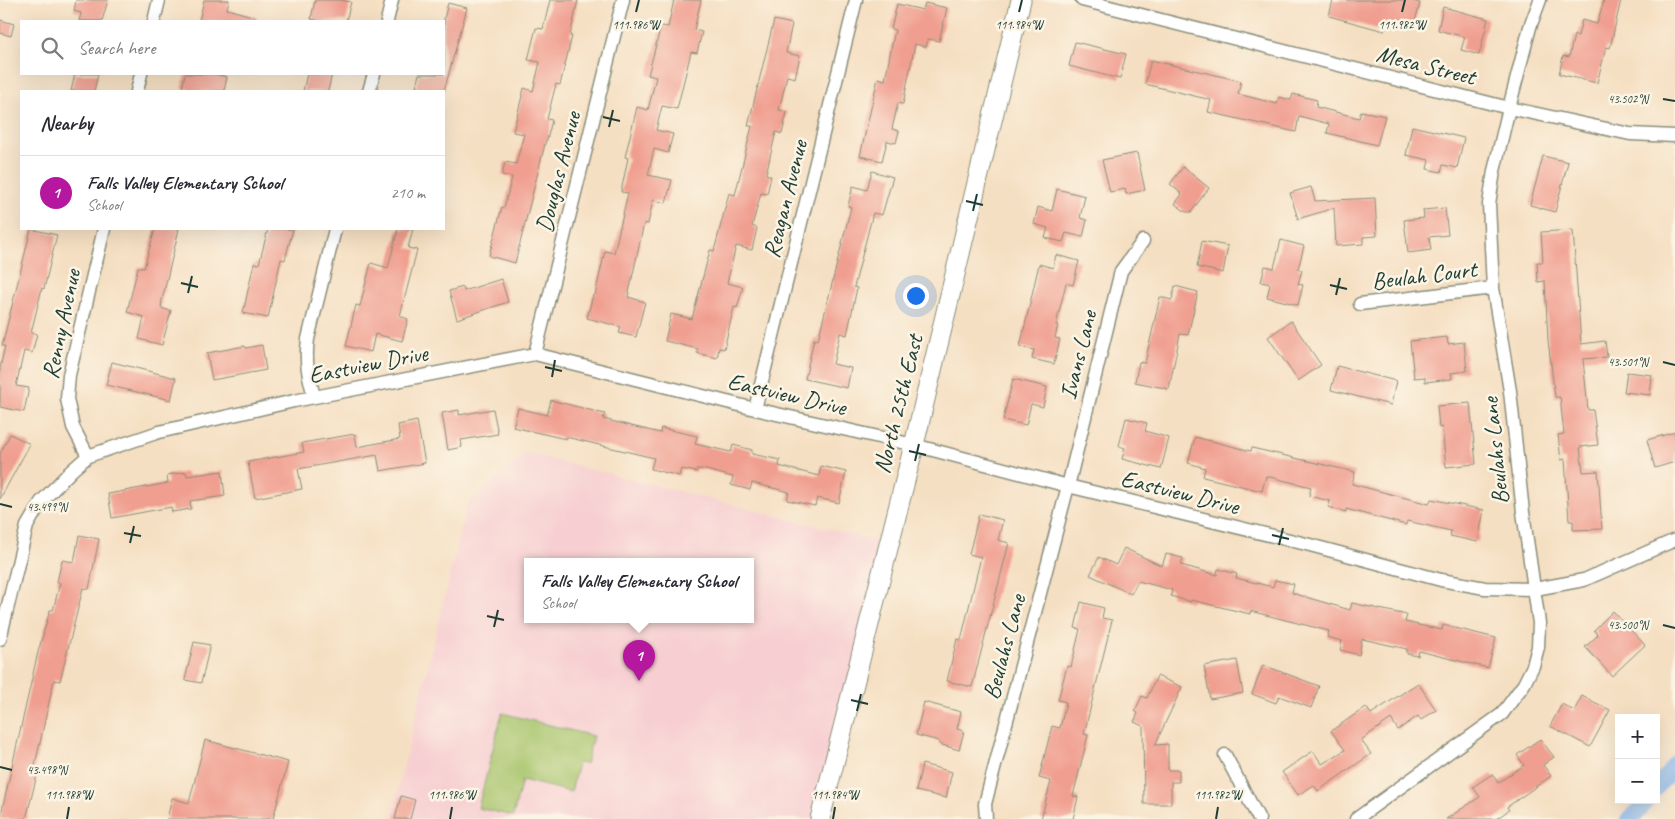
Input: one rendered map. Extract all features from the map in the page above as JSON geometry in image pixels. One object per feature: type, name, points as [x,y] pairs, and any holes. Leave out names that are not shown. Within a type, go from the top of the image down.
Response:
[{"type":"main road","name":"North 25th East","points":[[820,819],[914,445],[1022,0]]},
{"type":"street","points":[[154,20],[159,0]]},
{"type":"street","points":[[387,20],[392,0]]},
{"type":"street","name":"Douglas Avenue","points":[[535,354],[623,0]]},
{"type":"street","name":"Reagan Avenue","points":[[755,409],[856,0]]},
{"type":"street","name":"Mesa Street","points":[[1082,0],[1508,108],[1630,134],[1675,136]]},
{"type":"street","name":"Beulahs Lane","points":[[1356,819],[1502,714],[1524,684],[1533,666],[1538,647],[1539,623],[1535,589],[1522,512],[1510,391],[1493,288],[1489,204],[1494,171],[1508,108],[1530,27],[1540,0]]},
{"type":"street","points":[[137,90],[141,75]]},
{"type":"street","points":[[369,90],[374,75]]},
{"type":"street","name":"Renny Avenue","points":[[88,456],[73,427],[67,399],[69,376],[104,230]]},
{"type":"street","points":[[314,396],[307,372],[308,339],[335,230]]},
{"type":"street","name":"Ivans Lane","points":[[1068,486],[1121,271],[1143,241]]},
{"type":"street","name":"Beulah Court","points":[[1360,304],[1493,288]]},
{"type":"street","name":"Eastview Drive","points":[[0,639],[27,526],[41,502],[70,471],[88,456],[159,432],[314,396],[535,354],[755,409],[914,445],[1068,486],[1306,544],[1441,580],[1485,588],[1535,589],[1584,580],[1675,540]]},
{"type":"street","name":"Beulahs Lane","points":[[986,819],[985,804],[1068,486]]},
{"type":"street","points":[[1225,755],[1260,819]]},
{"type":"shaded area","points":[[526,453],[889,544],[820,819],[391,819],[467,504]]},
{"type":"green space","points":[[502,713],[593,736],[586,764],[578,763],[571,792],[522,780],[513,816],[478,808]]},
{"type":"building","points":[[76,0],[108,0],[102,20],[79,20],[81,13],[74,11]]},
{"type":"building","points":[[204,0],[229,0],[227,9],[256,17],[256,20],[199,20]]},
{"type":"building","points":[[315,0],[351,2],[346,20],[311,19]]},
{"type":"building","points":[[550,0],[578,0],[570,36],[572,36],[560,85],[556,84],[547,119],[552,120],[515,263],[489,256],[512,177],[502,175],[505,162],[516,164],[524,134],[513,132],[524,88],[533,91],[540,62],[528,60],[536,28],[543,29]]},
{"type":"building","points":[[674,0],[701,0],[694,30],[702,32],[697,53],[691,52],[677,109],[662,106],[656,130],[673,134],[668,153],[654,149],[648,175],[672,180],[666,203],[653,200],[648,224],[644,223],[628,297],[645,302],[636,337],[619,333],[621,327],[587,318],[593,295],[595,295],[605,251],[614,253],[628,193],[621,192],[628,158],[625,157],[637,107],[648,110],[656,77],[648,75],[661,26],[668,27]]},
{"type":"building","points":[[1333,0],[1408,0],[1420,3],[1413,29],[1386,22],[1384,31],[1329,16]]},
{"type":"building","points":[[1604,0],[1621,0],[1610,48],[1606,47],[1597,83],[1559,74],[1563,56],[1569,57],[1574,35],[1578,36],[1582,20],[1597,24]]},
{"type":"building","points":[[448,3],[467,8],[444,90],[426,90],[416,87],[419,75],[445,75],[444,19]]},
{"type":"building","points":[[925,3],[947,8],[939,41],[928,39],[926,47],[915,44],[903,104],[898,103],[892,129],[899,131],[896,143],[887,141],[882,161],[860,156],[878,78],[885,80],[895,30],[891,29],[897,4],[923,10]]},
{"type":"building","points":[[1443,7],[1488,19],[1479,55],[1461,50],[1465,37],[1438,30]]},
{"type":"building","points":[[0,20],[14,24],[11,36],[0,33]]},
{"type":"building","points":[[774,20],[792,24],[786,53],[800,56],[795,78],[787,76],[779,110],[787,112],[782,134],[776,132],[766,174],[771,176],[767,194],[761,193],[752,226],[757,228],[752,250],[736,246],[727,283],[743,287],[737,308],[734,307],[724,349],[719,348],[717,358],[697,353],[698,349],[665,341],[671,314],[692,319],[710,250],[714,251],[729,193],[735,195],[752,126],[748,126]]},
{"type":"building","points":[[1075,42],[1126,54],[1120,79],[1069,66]]},
{"type":"building","points":[[1151,60],[1241,81],[1238,94],[1277,104],[1279,97],[1291,100],[1293,94],[1317,100],[1316,107],[1359,118],[1361,111],[1385,116],[1377,145],[1327,133],[1329,124],[1299,116],[1296,132],[1208,112],[1211,100],[1145,84]]},
{"type":"building","points":[[75,75],[98,75],[94,90],[71,90]]},
{"type":"building","points":[[185,75],[219,75],[227,77],[224,90],[191,90],[182,88]]},
{"type":"building","points":[[307,75],[332,75],[328,90],[303,90]]},
{"type":"building","points":[[1412,126],[1464,138],[1457,168],[1443,165],[1441,172],[1427,169],[1429,160],[1406,155]]},
{"type":"building","points":[[1137,153],[1145,190],[1126,194],[1125,189],[1110,192],[1102,160]]},
{"type":"building","points":[[1543,156],[1568,162],[1555,212],[1530,205]]},
{"type":"building","points":[[1183,167],[1209,188],[1191,212],[1186,212],[1175,204],[1182,194],[1170,184]]},
{"type":"building","points":[[872,171],[893,177],[882,215],[873,213],[854,287],[857,288],[847,335],[840,333],[833,364],[851,368],[847,388],[805,379],[814,339],[818,340],[851,207],[848,206],[853,186],[867,190]]},
{"type":"building","points":[[1311,187],[1315,201],[1375,198],[1377,236],[1363,237],[1363,244],[1336,246],[1334,208],[1298,219],[1290,193]]},
{"type":"building","points":[[1057,189],[1085,196],[1080,218],[1087,220],[1083,237],[1066,233],[1063,242],[1045,238],[1048,228],[1034,224],[1038,207],[1052,211]]},
{"type":"building","points":[[1445,208],[1448,235],[1429,237],[1431,250],[1408,253],[1404,220],[1424,218],[1423,210]]},
{"type":"building","points":[[31,230],[57,235],[31,333],[37,334],[32,353],[24,351],[16,386],[29,388],[24,412],[0,407],[0,368],[5,346],[2,346]]},
{"type":"building","points":[[155,230],[179,230],[162,300],[161,308],[171,311],[162,345],[139,339],[144,317],[127,312],[138,267],[144,268]]},
{"type":"building","points":[[268,230],[293,230],[285,260],[281,259],[268,318],[243,313],[254,263],[259,264]]},
{"type":"building","points":[[398,230],[413,230],[408,248],[417,250],[400,316],[408,319],[402,341],[375,334],[371,352],[346,346],[356,305],[360,306],[371,263],[388,268]]},
{"type":"building","points":[[1573,230],[1581,344],[1605,341],[1607,357],[1583,359],[1588,410],[1593,410],[1598,445],[1580,447],[1583,472],[1598,471],[1602,529],[1573,530],[1573,521],[1569,521],[1565,459],[1561,460],[1558,435],[1564,434],[1560,397],[1555,397],[1548,340],[1545,281],[1538,282],[1537,262],[1543,262],[1541,232]]},
{"type":"building","points":[[1281,240],[1304,246],[1298,269],[1302,270],[1298,284],[1303,285],[1298,305],[1267,297],[1270,284],[1261,282],[1265,266],[1274,268]]},
{"type":"building","points":[[1202,241],[1228,246],[1223,273],[1197,267]]},
{"type":"building","points":[[1056,255],[1079,261],[1073,285],[1066,283],[1056,325],[1058,325],[1055,338],[1060,339],[1054,364],[1032,359],[1034,350],[1020,347],[1039,264],[1053,268]]},
{"type":"building","points":[[501,279],[508,302],[457,319],[449,291],[463,287],[464,291]]},
{"type":"building","points":[[1175,286],[1198,292],[1188,335],[1180,334],[1169,389],[1135,382],[1139,362],[1145,363],[1160,297],[1172,300]]},
{"type":"building","points":[[1291,321],[1321,365],[1298,381],[1268,337]]},
{"type":"building","points":[[1447,337],[1448,344],[1464,342],[1467,371],[1451,373],[1452,379],[1425,382],[1425,377],[1414,378],[1410,341]]},
{"type":"building","points":[[262,345],[266,370],[212,380],[207,353]]},
{"type":"building","points":[[112,362],[176,378],[171,400],[106,385]]},
{"type":"building","points":[[1337,366],[1396,381],[1391,405],[1331,390]]},
{"type":"building","points":[[1627,372],[1652,375],[1650,395],[1624,392]]},
{"type":"building","points":[[1013,379],[1047,387],[1043,407],[1031,404],[1026,425],[1003,420]]},
{"type":"building","points":[[551,400],[605,414],[603,419],[660,433],[661,428],[697,436],[695,444],[731,452],[733,445],[752,450],[752,454],[780,460],[779,466],[819,476],[821,466],[846,472],[839,503],[817,498],[815,506],[787,500],[789,492],[752,483],[750,490],[731,485],[733,477],[706,470],[697,469],[696,472],[681,469],[679,476],[651,469],[654,458],[566,437],[566,439],[513,427],[518,408],[547,415]]},
{"type":"building","points":[[1470,403],[1476,464],[1446,467],[1442,427],[1439,428],[1437,406]]},
{"type":"building","points":[[493,409],[498,434],[461,440],[462,447],[448,450],[442,413],[459,410],[459,415]]},
{"type":"building","points":[[1126,418],[1147,423],[1145,431],[1169,438],[1161,469],[1122,459],[1125,448],[1119,446]]},
{"type":"building","points":[[417,421],[425,463],[380,471],[377,455],[298,469],[302,489],[255,498],[248,462],[304,452],[302,443],[355,434],[357,447],[400,439],[398,425]]},
{"type":"building","points":[[1675,432],[1675,462],[1655,468],[1647,440]]},
{"type":"building","points":[[10,434],[30,444],[0,499],[0,454]]},
{"type":"building","points":[[1195,437],[1251,451],[1252,448],[1355,472],[1352,484],[1429,504],[1431,499],[1484,510],[1478,542],[1450,536],[1451,531],[1407,521],[1406,525],[1346,509],[1346,512],[1328,507],[1330,501],[1309,496],[1311,487],[1266,476],[1262,491],[1203,477],[1205,468],[1188,463]]},
{"type":"building","points":[[222,471],[225,496],[190,501],[191,509],[172,512],[171,507],[112,518],[108,494],[168,483],[167,475],[186,472],[187,476]]},
{"type":"building","points":[[979,514],[1003,520],[998,540],[1009,543],[972,687],[947,681],[957,639],[961,640],[981,557],[969,554]]},
{"type":"building","points":[[79,535],[99,539],[89,589],[83,588],[60,681],[54,680],[33,774],[37,775],[26,819],[0,819],[38,652],[50,610],[53,610],[60,583],[57,582],[62,560],[74,562]]},
{"type":"building","points":[[1124,548],[1162,566],[1166,554],[1183,558],[1181,565],[1217,575],[1218,569],[1237,574],[1236,578],[1273,587],[1275,580],[1294,584],[1292,593],[1350,610],[1352,603],[1407,615],[1405,622],[1442,630],[1443,625],[1496,638],[1488,668],[1419,651],[1418,656],[1407,654],[1407,649],[1362,639],[1359,655],[1340,650],[1342,641],[1327,637],[1329,631],[1250,611],[1250,614],[1191,600],[1191,602],[1171,596],[1172,590],[1138,581],[1131,594],[1090,575],[1099,557],[1116,565]]},
{"type":"building","points":[[1081,602],[1104,608],[1102,618],[1112,620],[1084,734],[1088,735],[1073,796],[1078,797],[1073,819],[1041,819],[1051,781],[1039,778],[1052,726],[1060,728],[1066,702],[1058,700],[1067,666],[1071,667],[1080,629],[1075,628]]},
{"type":"building","points":[[1613,611],[1645,645],[1612,676],[1585,647],[1598,635],[1594,630]]},
{"type":"building","points":[[194,642],[210,645],[201,683],[185,680]]},
{"type":"building","points":[[1237,660],[1243,693],[1210,699],[1204,666]]},
{"type":"building","points":[[1263,665],[1319,686],[1311,708],[1279,696],[1276,703],[1252,694]]},
{"type":"building","points":[[1157,676],[1182,687],[1155,745],[1168,744],[1168,770],[1179,770],[1179,782],[1171,782],[1171,804],[1144,804],[1143,726],[1134,722],[1138,713],[1135,711],[1142,696],[1147,698]]},
{"type":"building","points":[[1418,683],[1436,710],[1421,720],[1418,716],[1398,730],[1391,719],[1361,740],[1371,754],[1318,791],[1314,785],[1298,795],[1282,772],[1313,751],[1322,764],[1345,750],[1331,731],[1366,707],[1371,714]]},
{"type":"building","points":[[1582,696],[1610,710],[1590,747],[1550,726],[1562,704],[1574,711]]},
{"type":"building","points":[[924,702],[961,712],[957,729],[964,731],[959,750],[939,744],[939,741],[916,735]]},
{"type":"building","points":[[1540,739],[1554,757],[1543,765],[1551,776],[1507,807],[1509,810],[1496,819],[1446,819],[1480,797],[1473,787],[1492,774],[1498,783],[1524,765],[1517,755]]},
{"type":"building","points":[[205,740],[288,762],[273,819],[167,819],[172,798],[189,803]]},
{"type":"building","points":[[922,764],[952,772],[946,798],[916,791]]},
{"type":"building","points":[[401,796],[415,800],[410,819],[395,819]]},
{"type":"waterway","points":[[1660,784],[1675,764]]},
{"type":"waterway","points":[[1629,819],[1644,804]]},
{"type":"place","name":"Falls Valley Elementary School","points":[[639,681]]}]
